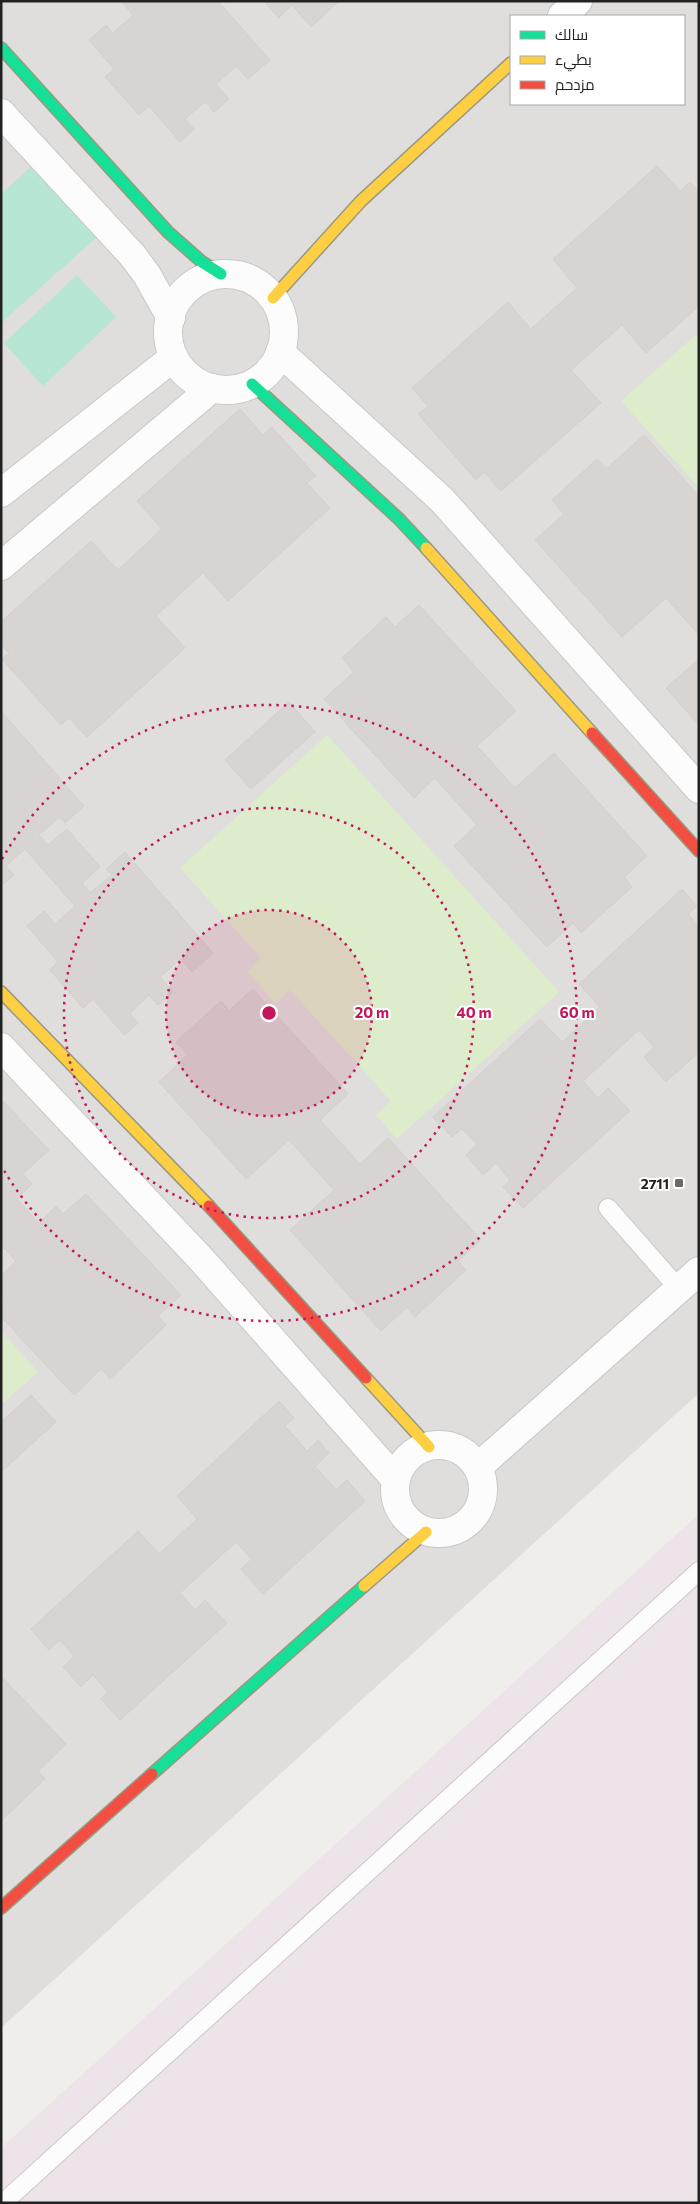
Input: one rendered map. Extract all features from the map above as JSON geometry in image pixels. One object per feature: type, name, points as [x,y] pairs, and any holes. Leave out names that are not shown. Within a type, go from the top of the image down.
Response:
[{"type":"street","points":[[563,15],[578,1]]},
{"type":"street","points":[[1,48],[168,232],[202,262],[221,274]]},
{"type":"street","points":[[273,298],[361,202],[510,64]]},
{"type":"street","points":[[1,113],[133,256],[147,275],[171,318]]},
{"type":"street","points":[[221,274],[244,277],[265,289],[273,298],[284,324],[284,338],[280,352],[269,371],[252,384],[232,390],[212,388],[200,384],[190,376],[174,357],[169,336],[174,306],[186,290],[202,279],[221,274]]},
{"type":"street","points":[[280,352],[442,500],[699,790]]},
{"type":"street","points":[[1,493],[174,357]]},
{"type":"street","points":[[252,384],[399,519],[699,851]]},
{"type":"street","points":[[1,566],[212,388]]},
{"type":"street","points":[[1,992],[232,1230],[429,1446]]},
{"type":"street","points":[[1,1047],[201,1260],[396,1480]]},
{"type":"street","points":[[478,1467],[689,1280]]},
{"type":"street","points":[[438,1444],[454,1447],[468,1455],[478,1467],[483,1482],[484,1497],[478,1511],[469,1523],[456,1531],[441,1534],[426,1532],[413,1525],[403,1514],[396,1501],[398,1472],[408,1457],[423,1448],[438,1444]]},
{"type":"street","points":[[1,1908],[426,1532]]},
{"type":"lane","points":[[608,1208],[689,1280]]},
{"type":"lane","points":[[3,2203],[699,1571]]},
{"type":"shaded area","points":[[1,1],[699,1],[699,1393],[1,2028]]},
{"type":"shaded area","points":[[699,1514],[699,2203],[1,2203],[1,2148]]},
{"type":"green space","points":[[35,163],[99,235],[1,323],[1,194]]},
{"type":"green space","points":[[77,275],[116,317],[43,386],[4,343]]},
{"type":"green space","points":[[699,332],[699,488],[621,401]]},
{"type":"green space","points":[[327,735],[559,992],[397,1139],[376,1115],[391,1101],[290,990],[275,1003],[247,971],[261,958],[180,868]]},
{"type":"green space","points":[[1,1331],[38,1372],[1,1405]]},
{"type":"building","points":[[121,1],[218,1],[270,60],[248,79],[236,66],[216,84],[229,99],[214,112],[205,102],[185,119],[194,129],[180,142],[149,106],[139,115],[105,77],[114,69],[89,40],[106,25],[113,33],[133,15]]},
{"type":"building","points":[[264,1],[339,1],[311,27],[292,5],[279,18]]},
{"type":"building","points":[[657,166],[680,191],[690,182],[699,192],[699,306],[646,353],[622,325],[571,370],[601,403],[501,491],[484,472],[476,480],[418,414],[428,406],[412,388],[508,302],[531,329],[577,288],[553,259]]},
{"type":"building","points":[[240,409],[263,435],[272,427],[316,476],[307,483],[330,508],[228,601],[203,573],[156,616],[185,648],[87,737],[69,718],[61,725],[2,659],[9,653],[1,645],[1,622],[91,541],[118,570],[162,529],[137,501]]},
{"type":"building","points":[[644,435],[699,496],[699,635],[666,598],[622,637],[535,540],[564,514],[552,500],[597,459],[606,469]]},
{"type":"building","points":[[419,605],[516,711],[477,746],[515,788],[554,753],[647,856],[624,877],[632,887],[581,933],[573,923],[547,947],[454,846],[477,825],[435,778],[414,798],[324,699],[354,672],[342,658],[386,617],[395,627]]},
{"type":"building","points":[[699,659],[699,725],[666,688]]},
{"type":"building","points":[[289,702],[315,732],[251,789],[225,760]]},
{"type":"building","points":[[1,711],[84,806],[65,823],[60,817],[39,835],[44,841],[48,845],[67,829],[100,867],[82,883],[90,893],[112,875],[106,869],[125,852],[213,953],[192,972],[181,959],[160,977],[173,992],[158,1005],[149,995],[130,1013],[138,1023],[124,1035],[93,999],[83,1008],[50,970],[58,962],[27,926],[44,911],[55,924],[75,906],[25,849],[6,866],[14,875],[1,886]]},
{"type":"building","points":[[682,889],[697,906],[688,914],[699,927],[699,1052],[666,1082],[644,1057],[654,1047],[639,1030],[583,1081],[598,1098],[608,1088],[630,1111],[523,1208],[503,1187],[510,1180],[496,1163],[483,1175],[466,1155],[477,1144],[462,1129],[452,1137],[433,1117],[540,1019],[562,1042],[600,1007],[579,984]]},
{"type":"building","points":[[253,989],[348,1094],[320,1120],[360,1164],[388,1138],[481,1240],[458,1261],[466,1270],[415,1317],[407,1307],[381,1331],[290,1230],[334,1190],[289,1140],[246,1179],[159,1082],[188,1055],[176,1042],[221,1001],[229,1011]]},
{"type":"building","points":[[1,1099],[49,1150],[23,1174],[32,1184],[17,1199],[39,1223],[56,1206],[63,1214],[86,1194],[181,1295],[158,1316],[166,1325],[110,1379],[101,1369],[74,1395],[1,1317],[1,1304],[4,1302],[1,1299],[1,1276],[16,1261],[1,1245]]},
{"type":"building","points":[[31,1395],[56,1422],[1,1472],[1,1422]]},
{"type":"building","points":[[279,1401],[294,1418],[285,1426],[307,1451],[318,1440],[329,1453],[315,1466],[336,1490],[347,1480],[365,1501],[263,1594],[241,1569],[252,1559],[236,1542],[180,1593],[195,1610],[205,1600],[227,1623],[120,1720],[101,1699],[108,1692],[93,1675],[81,1687],[63,1667],[74,1656],[60,1640],[49,1650],[31,1629],[138,1531],[159,1554],[197,1519],[177,1496]]},
{"type":"building","points":[[1,1676],[66,1744],[38,1771],[45,1779],[1,1821]]},
{"type":"traffic: fast","points":[[1,48],[168,232],[202,262],[221,274]]},
{"type":"traffic: fast","points":[[252,384],[399,519],[426,548]]},
{"type":"traffic: fast","points":[[152,1774],[364,1586]]},
{"type":"traffic: slow","points":[[273,298],[361,201],[510,64]]},
{"type":"traffic: slow","points":[[426,548],[592,733]]},
{"type":"traffic: slow","points":[[1,992],[209,1206]]},
{"type":"traffic: slow","points":[[366,1378],[429,1447]]},
{"type":"traffic: slow","points":[[364,1586],[426,1532]]},
{"type":"traffic: jam","points":[[592,733],[699,851]]},
{"type":"traffic: jam","points":[[209,1206],[366,1378]]},
{"type":"traffic: jam","points":[[1,1908],[152,1774]]},
{"type":"place","name":"2711","points":[[679,1183]]}]
